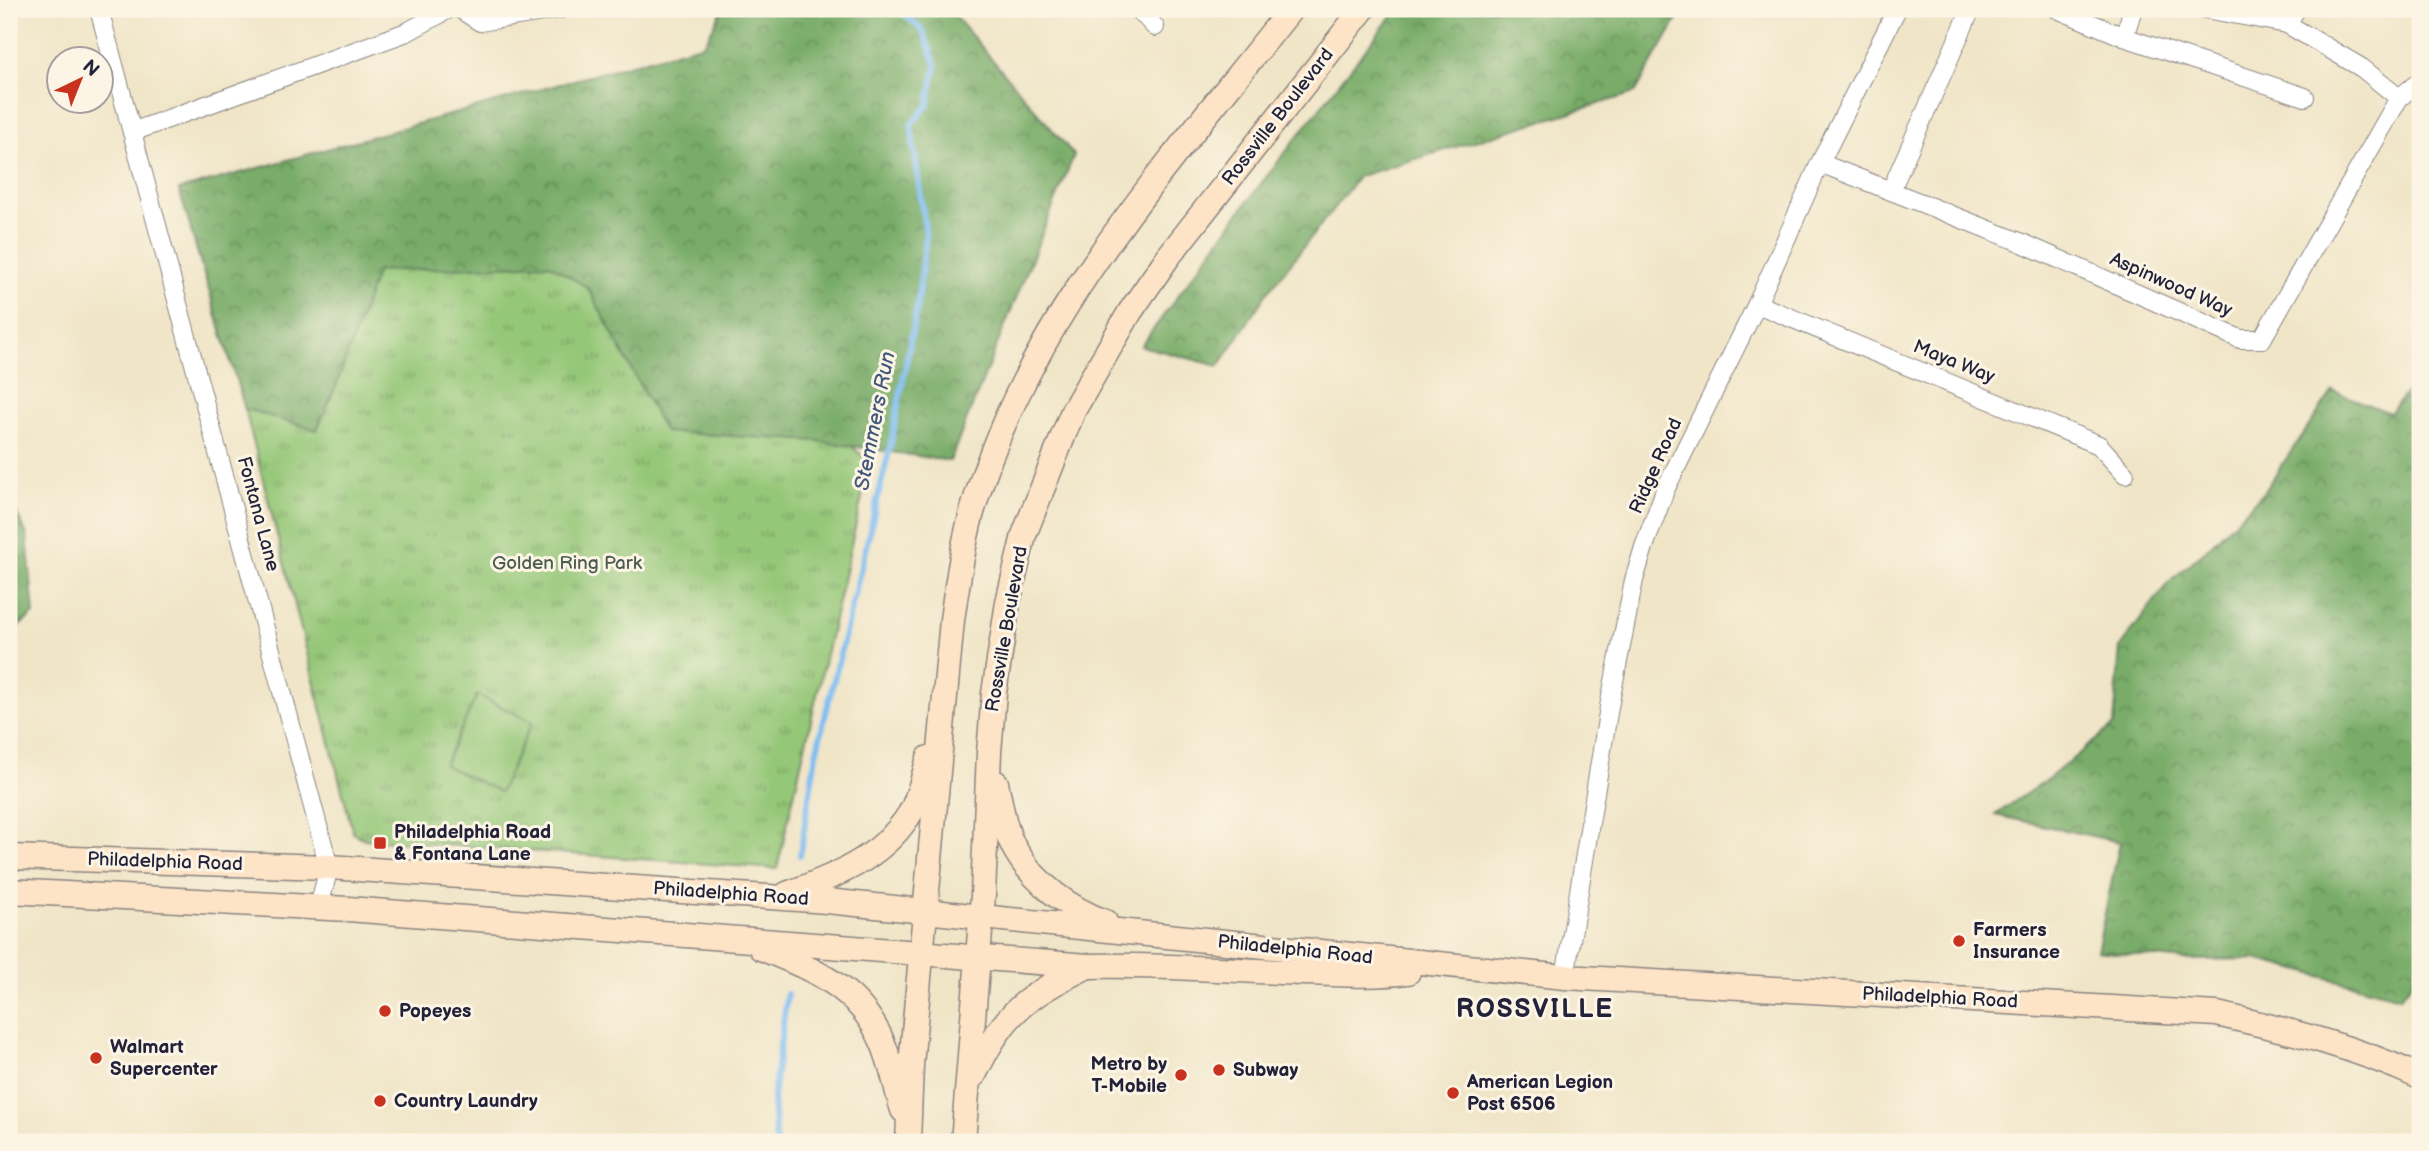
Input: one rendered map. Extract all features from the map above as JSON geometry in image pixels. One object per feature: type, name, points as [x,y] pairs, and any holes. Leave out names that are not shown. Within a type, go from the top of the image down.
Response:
[{"type":"main road","points":[[907,1133],[952,620],[971,516],[1003,426],[1033,364],[1072,296],[1106,247],[1290,9]]},
{"type":"main road","name":"Rossville Boulevard","points":[[963,1142],[981,915],[994,693],[1008,603],[1024,534],[1073,411],[1130,312],[1168,257],[1363,9]]},
{"type":"main road","points":[[779,897],[842,873],[880,848],[897,831],[915,803],[944,711]]},
{"type":"main road","points":[[989,752],[1008,834],[1016,852],[1035,876],[1073,908],[1132,933]]},
{"type":"main road","name":"Philadelphia Road","points":[[9,856],[329,867],[779,897],[926,909],[1565,977],[2217,1014],[2287,1029],[2346,1047],[2420,1077]]},
{"type":"main road","name":"Philadelphia Road","points":[[9,891],[319,907],[1088,966],[1143,965],[1376,975],[1450,965]]},
{"type":"main road","points":[[738,938],[827,977],[849,994],[866,1013],[888,1058],[907,1133]]},
{"type":"main road","points":[[969,1085],[999,1028],[1013,1013],[1051,984],[1088,966]]},
{"type":"street","name":"Fontana Lane","points":[[99,9],[329,867],[319,907]]},
{"type":"street","points":[[132,132],[407,32],[449,9]]},
{"type":"street","points":[[460,9],[480,22],[561,9]]},
{"type":"street","points":[[1138,9],[1155,27]]},
{"type":"street","name":"Ridge Road","points":[[1565,977],[1587,832],[1634,580],[1665,490],[1757,304],[1820,163],[1897,9]]},
{"type":"street","points":[[1891,190],[1971,9]]},
{"type":"street","points":[[2057,9],[2123,37],[2305,97]]},
{"type":"street","points":[[2123,37],[2133,9]]},
{"type":"street","points":[[2205,9],[2291,16],[2399,98]]},
{"type":"street","name":"Aspinwood Way","points":[[1820,163],[2021,242],[2240,340],[2262,339],[2399,98],[2420,81]]},
{"type":"street","name":"Maya Way","points":[[1757,304],[2099,445],[2125,474]]},
{"type":"green space","points":[[723,9],[949,9],[1074,155],[950,461],[818,441],[665,432],[588,288],[549,264],[377,271],[337,384],[317,430],[245,409],[179,190],[704,44]]},
{"type":"green space","points":[[1397,9],[1683,9],[1635,93],[1359,176],[1265,296],[1219,366],[1141,346],[1256,190]]},
{"type":"green space","name":"Golden Ring Park","points":[[482,128],[870,462],[777,869],[365,839],[353,833],[245,409],[191,231]]},
{"type":"green space","points":[[2420,375],[2420,974],[2400,997],[2256,959],[2185,960],[2097,951],[2120,842],[1995,815],[2049,778],[2114,725],[2120,647],[2168,583],[2262,494],[2333,391],[2390,413]]},
{"type":"green space","points":[[9,497],[27,535],[34,614],[9,634]]},
{"type":"green space","points":[[477,695],[532,722],[500,792],[444,765]]},
{"type":"waterway","name":"Stemmers Run","points":[[800,855],[816,754],[891,443],[917,306],[926,236],[911,125],[928,105],[936,65],[923,31],[899,9]]},
{"type":"waterway","name":"Stemmers Run","points":[[776,1142],[773,1097],[787,994]]},
{"type":"place","name":"Philadelphia Road & Fontana Lane","points":[[380,843]]},
{"type":"place","name":"Farmers Insurance","points":[[1959,941]]},
{"type":"place","name":"Popeyes","points":[[385,1011]]},
{"type":"place","name":"Walmart Supercenter","points":[[96,1058]]},
{"type":"place","name":"Subway","points":[[1219,1070]]},
{"type":"place","name":"Metro by T-Mobile","points":[[1181,1075]]},
{"type":"place","name":"American Legion Post 6506","points":[[1453,1093]]},
{"type":"place","name":"Country Laundry","points":[[380,1101]]},
{"type":"district","name":"ROSSVILLE","points":[[1535,1009]]}]
